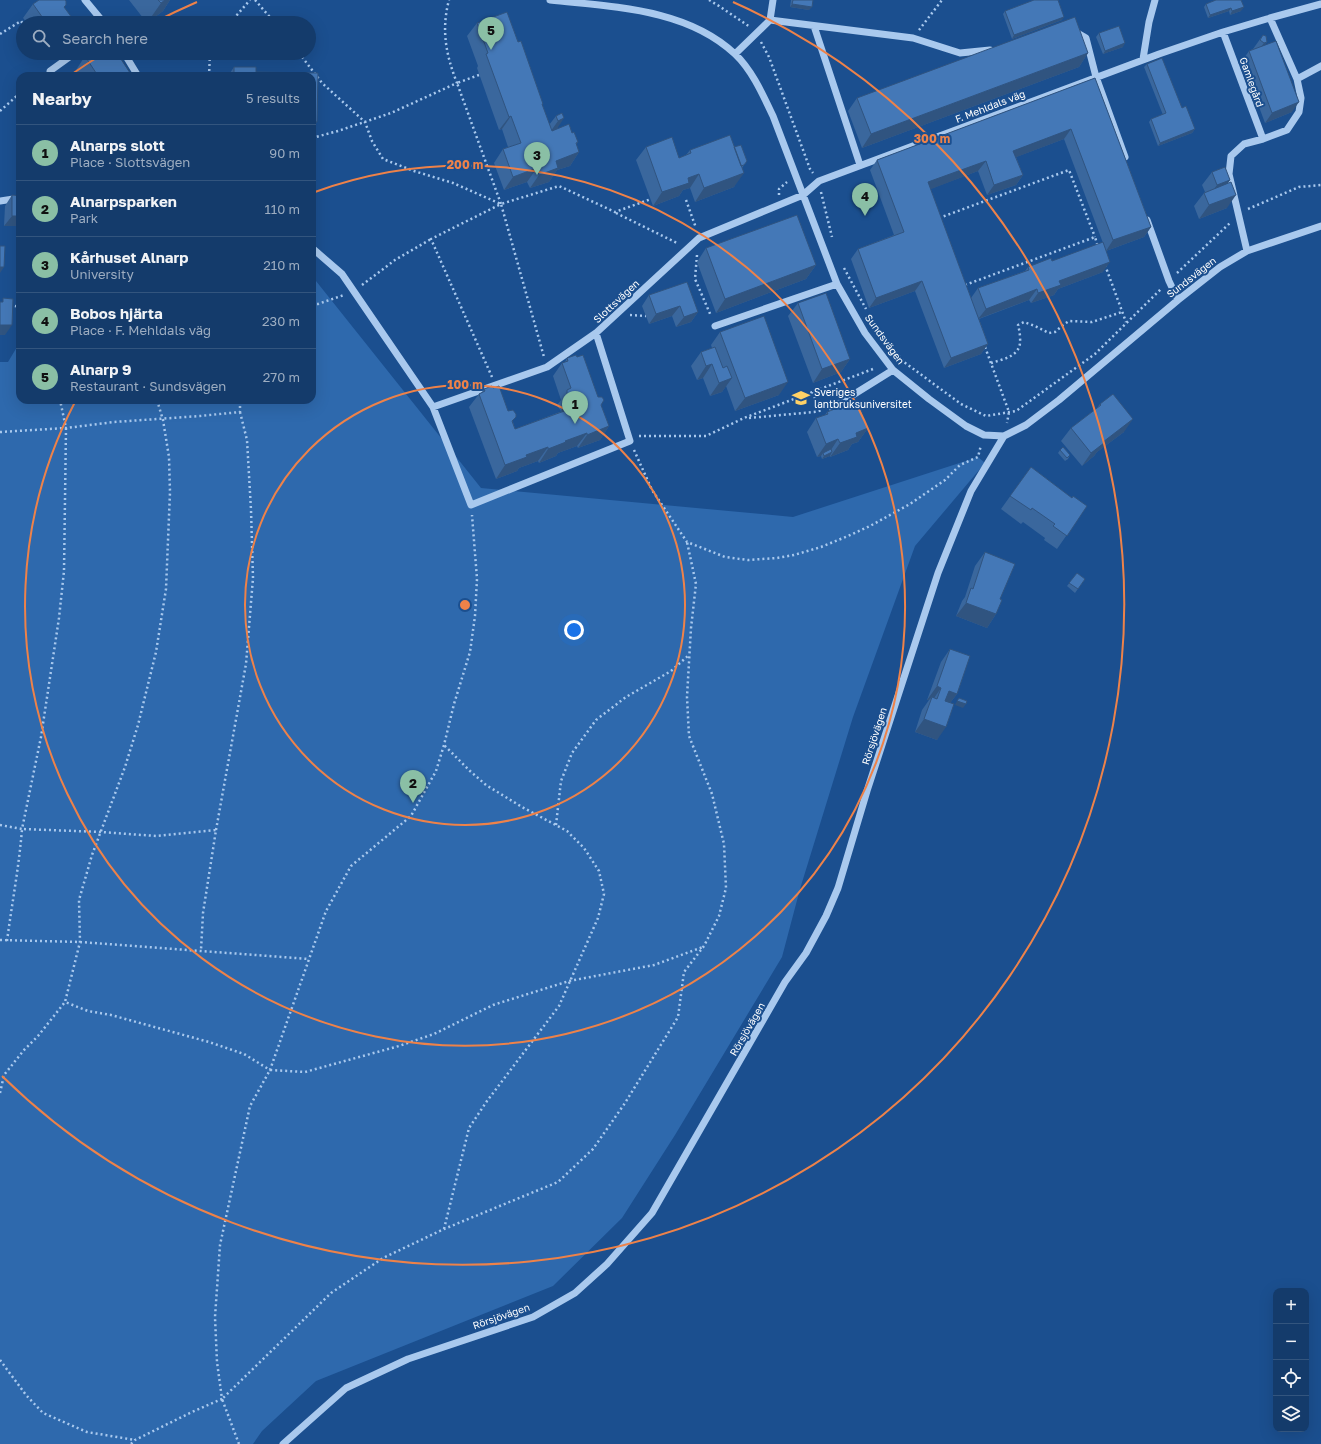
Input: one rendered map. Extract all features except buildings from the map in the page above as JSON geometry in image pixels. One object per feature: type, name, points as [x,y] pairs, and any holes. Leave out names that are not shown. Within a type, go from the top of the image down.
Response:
[{"type":"street","points":[[85,0],[98,16]]},
{"type":"street","name":"Sundsvägen","points":[[550,0],[629,10],[677,20],[713,38],[735,54],[762,92],[837,284],[865,332],[893,370],[966,426],[984,435],[1004,436],[1026,425],[1220,267],[1247,251],[1321,226]]},
{"type":"street","points":[[735,54],[770,20],[773,0]]},
{"type":"street","points":[[1155,0],[1149,22],[1144,59],[1223,32],[1321,4]]},
{"type":"street","points":[[1247,251],[1230,174],[1231,156],[1244,144],[1287,130],[1299,112],[1301,98],[1297,78],[1270,18]]},
{"type":"street","points":[[770,20],[913,38],[960,53],[1000,49]]},
{"type":"street","points":[[814,26],[860,165]]},
{"type":"street","points":[[1066,27],[1086,38],[1096,76],[1127,164]]},
{"type":"street","name":"Gamlegård","points":[[1223,32],[1262,139]]},
{"type":"street","name":"F. Mehldals väg","points":[[803,195],[819,181],[1144,59]]},
{"type":"street","points":[[50,72],[65,60]]},
{"type":"street","points":[[128,60],[136,72]]},
{"type":"street","points":[[1297,78],[1321,66]]},
{"type":"street","name":"Slottsvägen","points":[[433,407],[547,367],[596,332],[699,238],[803,195]]},
{"type":"street","points":[[0,201],[16,199]]},
{"type":"street","points":[[1145,215],[1169,281],[1178,300]]},
{"type":"street","points":[[316,251],[342,274],[433,407],[471,505],[629,438],[596,332]]},
{"type":"street","points":[[715,326],[837,284]]},
{"type":"street","points":[[832,408],[893,370]]},
{"type":"street","name":"Rörsjövägen","points":[[283,1444],[346,1388],[408,1359],[533,1317],[575,1293],[607,1264],[652,1213],[786,982],[806,953],[826,916],[838,888],[867,790],[938,572],[971,491],[1004,436]]},
{"type":"path","points":[[236,16],[250,0]]},
{"type":"path","points":[[255,0],[269,16]]},
{"type":"path","points":[[448,0],[444,33],[449,63],[501,204],[547,367]]},
{"type":"path","points":[[708,0],[756,32],[769,57],[810,169],[819,181],[832,238]]},
{"type":"path","points":[[913,38],[942,0]]},
{"type":"path","points":[[0,34],[16,24]]},
{"type":"path","points":[[209,72],[210,60]]},
{"type":"path","points":[[304,60],[314,72]]},
{"type":"path","points":[[316,75],[322,83],[365,122],[372,142],[384,159],[414,171],[453,183],[501,204]]},
{"type":"path","points":[[316,137],[391,113],[457,83],[479,75]]},
{"type":"path","points":[[0,111],[16,97]]},
{"type":"path","points":[[937,219],[1069,170],[1100,251]]},
{"type":"path","points":[[870,318],[904,362],[960,404],[986,416],[1016,411],[1095,354],[1126,322],[1239,214],[1299,187],[1321,185]]},
{"type":"path","points":[[316,304],[353,292],[395,260],[431,239],[501,204],[558,186],[615,212],[687,248]]},
{"type":"path","points":[[615,212],[651,199]]},
{"type":"path","points":[[686,200],[699,238],[695,279],[715,326]]},
{"type":"path","points":[[962,286],[1095,237]]},
{"type":"path","points":[[431,239],[496,385]]},
{"type":"path","points":[[1105,264],[1126,322]]},
{"type":"path","points":[[842,265],[866,311]]},
{"type":"path","points":[[7,304],[16,306]]},
{"type":"path","points":[[991,363],[1012,356],[1017,351],[1020,346],[1018,325],[1024,322],[1049,333],[1055,332],[1068,322],[1092,322],[1122,312]]},
{"type":"path","points":[[983,342],[1009,412]]},
{"type":"path","points":[[130,1444],[135,1440],[192,1412],[222,1399],[331,1293],[383,1258],[444,1229],[558,1182],[593,1149],[625,1103],[678,1017],[684,972],[704,946],[719,916],[726,888],[724,844],[712,794],[689,736],[687,697],[696,584],[687,542],[652,490],[629,438],[706,436],[744,418],[888,363]]},
{"type":"path","points":[[813,392],[819,411]]},
{"type":"path","points":[[7,941],[12,900],[19,864],[22,829],[41,737],[59,618],[64,571],[66,428],[61,404]]},
{"type":"path","points":[[0,1093],[4,1075],[65,1002],[80,942],[79,900],[101,832],[125,767],[138,725],[156,652],[166,589],[170,492],[169,457],[158,404]]},
{"type":"path","points":[[200,950],[203,913],[216,830],[246,664],[253,578],[252,510],[247,440],[240,412],[240,404]]},
{"type":"path","points":[[744,418],[819,411],[832,408]]},
{"type":"path","points":[[0,432],[66,428],[240,412]]},
{"type":"path","points":[[687,542],[725,557],[748,560],[794,555],[821,547],[870,526],[910,504],[945,480],[960,465],[978,457],[984,435]]},
{"type":"path","points":[[239,1444],[222,1399],[217,1362],[214,1317],[220,1245],[250,1106],[270,1070],[326,911],[351,866],[411,816],[436,771],[470,652],[475,616],[477,579],[471,505]]},
{"type":"path","points":[[556,825],[561,782],[572,753],[596,720],[626,697],[671,671],[690,655]]},
{"type":"path","points":[[444,746],[486,785],[567,831],[584,848],[599,871],[604,894],[598,918],[558,1006],[487,1101],[469,1128],[444,1229]]},
{"type":"path","points":[[0,825],[22,829],[156,836],[216,830]]},
{"type":"path","points":[[0,940],[80,942],[309,959]]},
{"type":"path","points":[[65,1002],[88,1011],[111,1015],[209,1042],[244,1054],[270,1070],[305,1072],[399,1046],[434,1034],[493,1005],[569,981],[654,965],[704,946]]},
{"type":"path","points":[[0,1360],[26,1395],[43,1413],[87,1432],[135,1440]]},
{"type":"shaded area","points":[[316,281],[481,488],[793,517],[978,457],[985,463],[915,546],[853,717],[800,889],[782,957],[675,1135],[622,1218],[553,1286],[316,1381],[262,1431],[253,1444],[0,1444],[0,362],[8,362],[16,349],[16,404],[316,404]]},
{"type":"place","name":"Alnarp 9","points":[[491,50]]},
{"type":"place","name":"Kårhuset Alnarp","points":[[537,175]]},
{"type":"place","name":"Bobos hjärta","points":[[865,216]]},
{"type":"place","name":"Sveriges lantbruksuniversitet","points":[[801,398]]},
{"type":"place","name":"Alnarps slott","points":[[575,424]]},
{"type":"place","name":"Alnarpsparken","points":[[413,803]]}]
